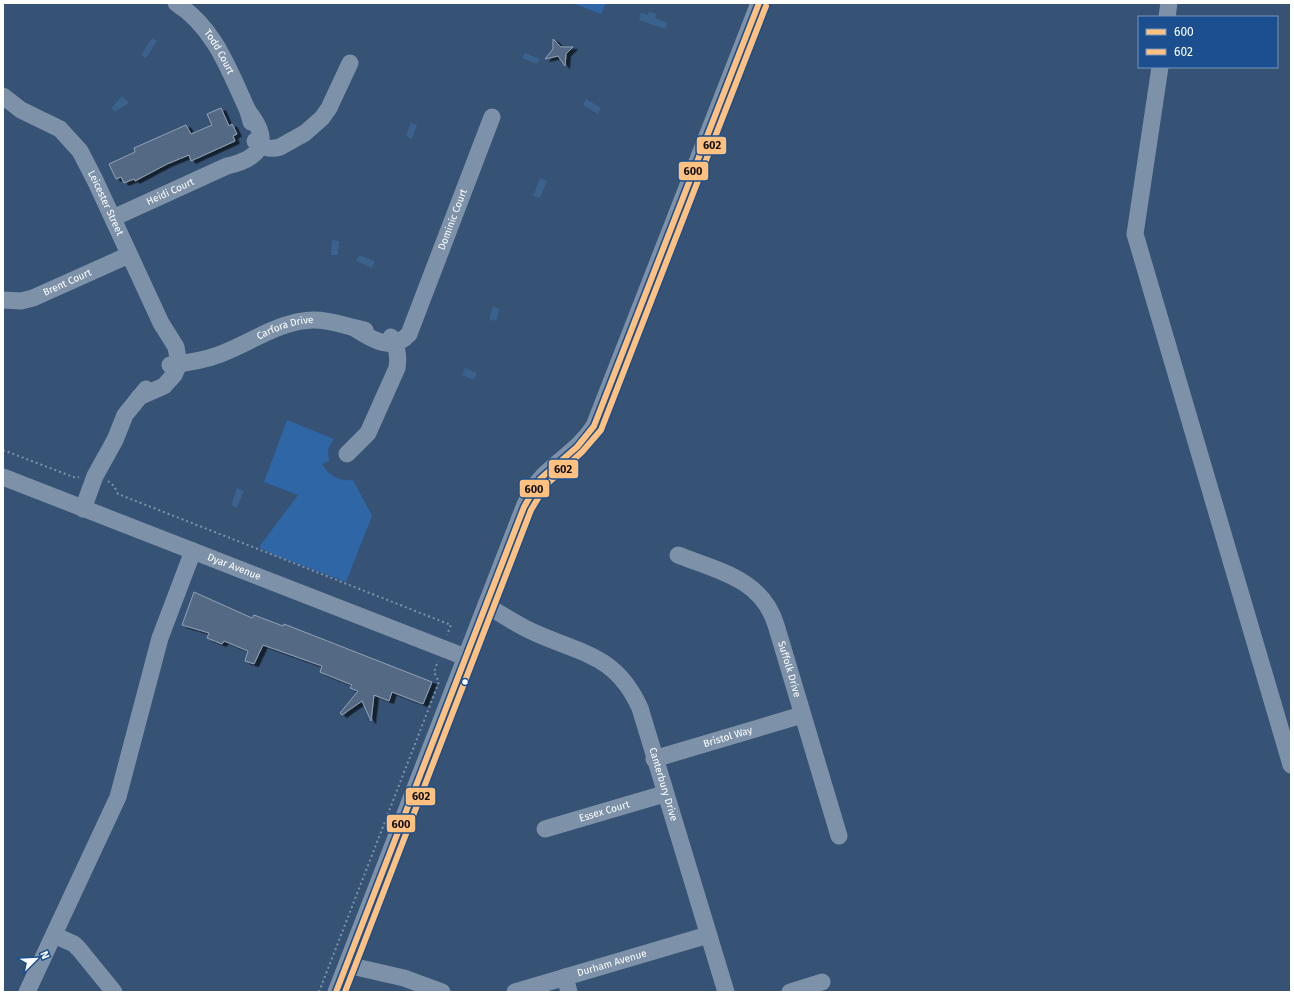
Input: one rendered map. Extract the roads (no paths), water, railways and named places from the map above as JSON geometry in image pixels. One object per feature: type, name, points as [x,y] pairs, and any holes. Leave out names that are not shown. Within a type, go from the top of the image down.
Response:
[{"type":"street","name":"Todd Court","points":[[176,3],[194,16],[214,39],[248,111],[259,142]]},
{"type":"street","points":[[336,992],[465,657],[530,494],[543,476],[587,437],[600,414],[759,3]]},
{"type":"street","points":[[1167,16],[1169,3]]},
{"type":"street","points":[[259,142],[286,142],[305,133],[322,118],[329,108],[350,63]]},
{"type":"street","points":[[1160,68],[1135,234],[1291,765]]},
{"type":"street","name":"Leicester Street","points":[[3,96],[21,110],[60,129],[70,138],[88,165],[161,323],[169,352],[175,366]]},
{"type":"street","name":"Leicester Street","points":[[3,110],[21,110]]},
{"type":"street","name":"Dominic Court","points":[[392,341],[413,322],[492,117]]},
{"type":"street","name":"Heidi Court","points":[[113,218],[227,166],[259,142]]},
{"type":"street","name":"Brent Court","points":[[3,300],[21,301],[33,298],[129,255]]},
{"type":"street","name":"Carfora Drive","points":[[175,366],[218,355],[288,325],[302,321],[327,321],[354,328],[392,341]]},
{"type":"street","points":[[347,454],[368,433],[391,379],[392,341]]},
{"type":"street","points":[[88,511],[125,415],[151,383],[175,366]]},
{"type":"street","name":"Dyar Avenue","points":[[3,477],[465,657]]},
{"type":"street","points":[[27,992],[118,797],[160,638],[194,551]]},
{"type":"street","name":"Suffolk Drive","points":[[678,555],[748,584],[768,604],[776,626],[839,836]]},
{"type":"street","name":"Canterbury Drive","points":[[483,613],[532,631],[597,659],[620,676],[628,686],[640,708],[664,794],[726,992]]},
{"type":"street","name":"Bristol Way","points":[[654,759],[802,715]]},
{"type":"street","name":"Essex Court","points":[[545,829],[664,794]]},
{"type":"street","points":[[54,935],[74,944],[114,992]]},
{"type":"street","name":"Durham Avenue","points":[[515,992],[567,984],[708,935]]},
{"type":"street","points":[[353,949],[404,978]]},
{"type":"street","points":[[347,965],[404,978],[442,992]]},
{"type":"street","points":[[790,992],[822,982]]}]
